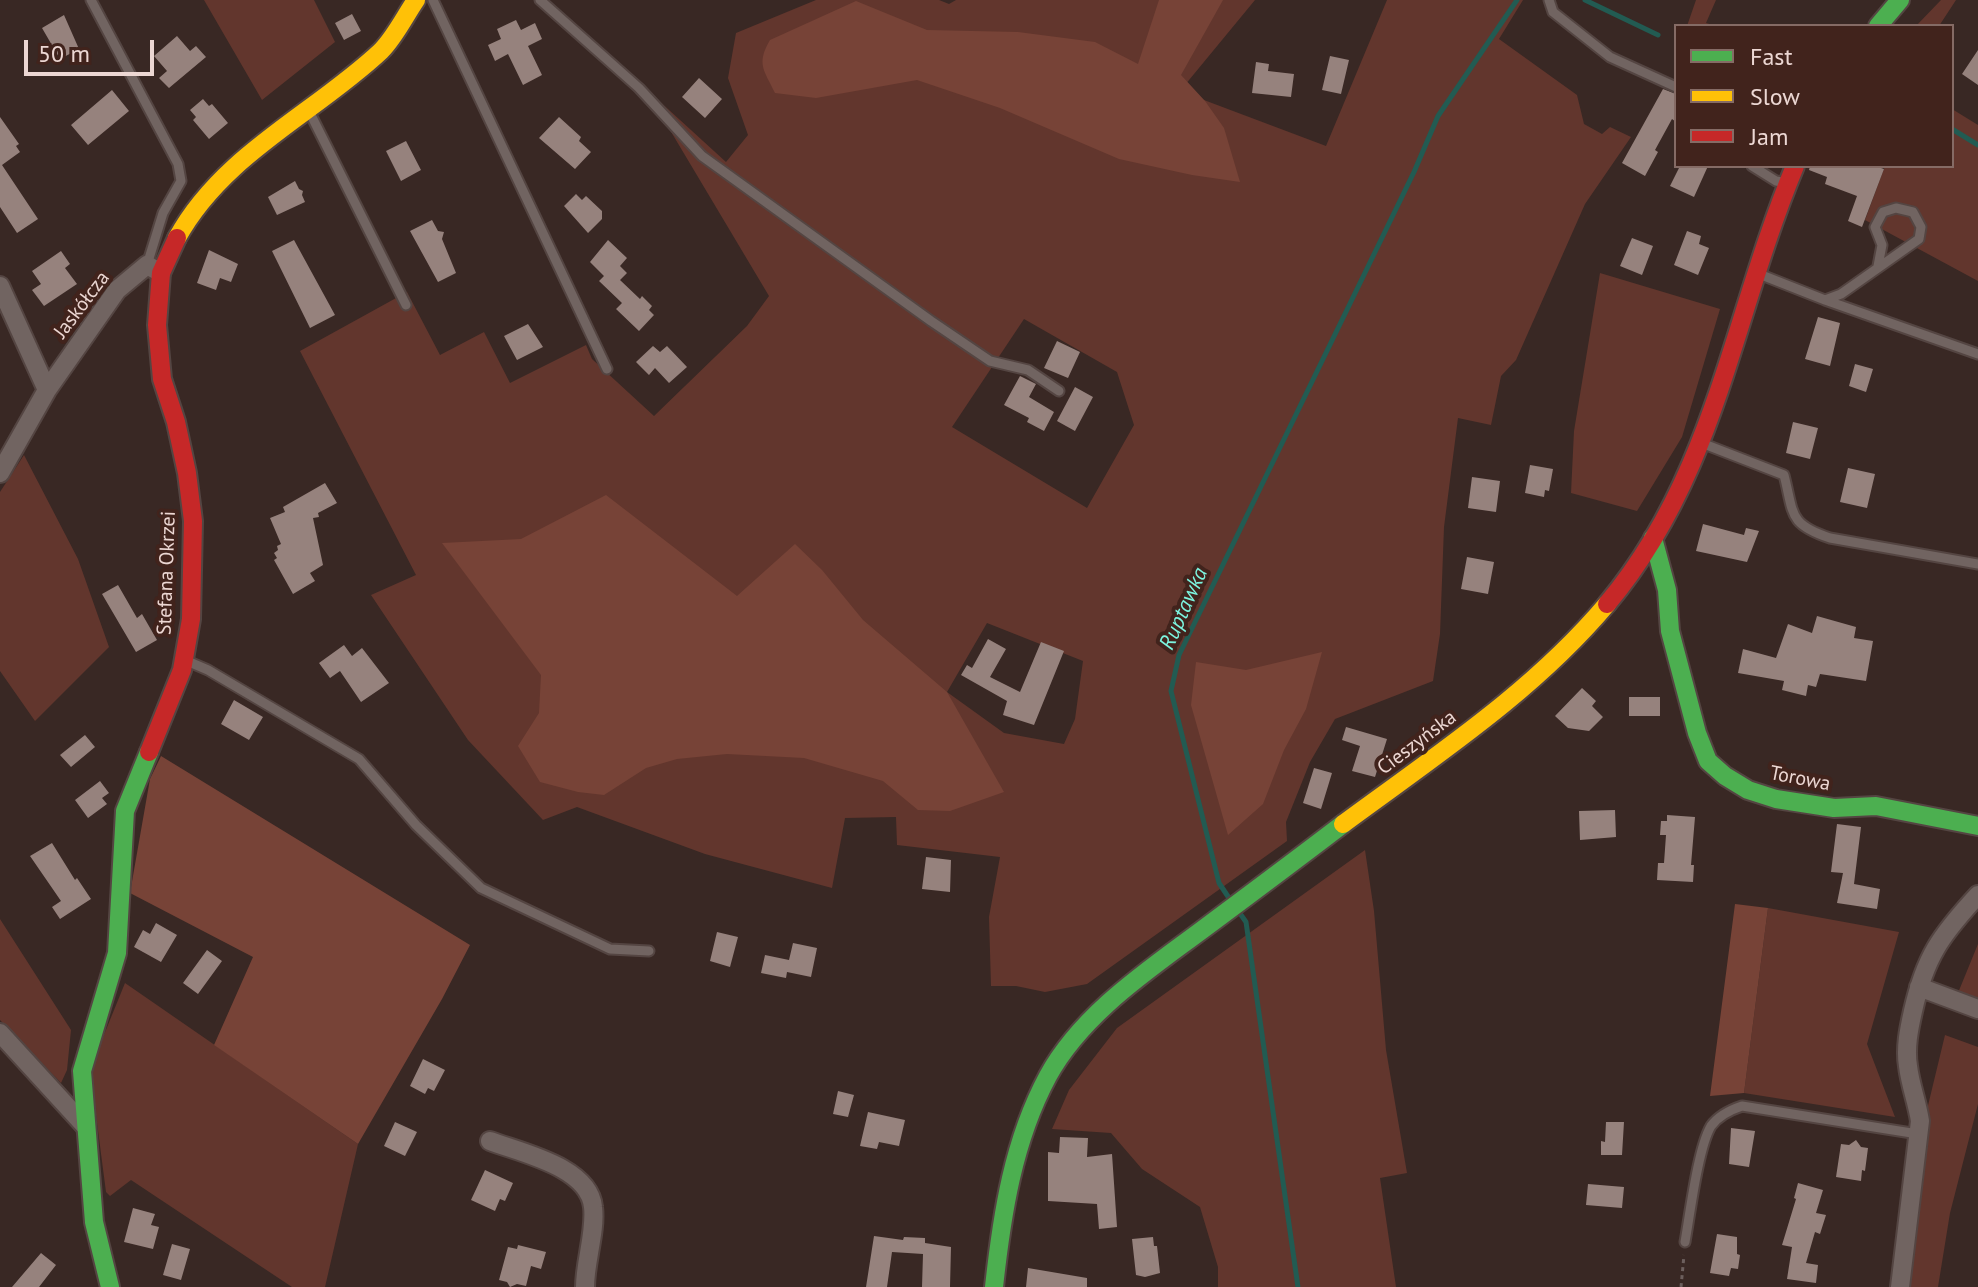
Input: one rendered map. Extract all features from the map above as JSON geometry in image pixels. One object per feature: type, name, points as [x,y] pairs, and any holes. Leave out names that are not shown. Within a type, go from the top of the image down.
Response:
[{"type":"street","name":"Stefana Okrzei","points":[[110,1287],[94,1222],[82,1071],[117,953],[125,811],[184,660],[191,619],[193,521],[182,447],[162,379],[154,269],[199,203],[270,135],[384,48],[416,0]]},
{"type":"street","points":[[1880,24],[1900,0]]},
{"type":"street","name":"Cieszyńska","points":[[994,1287],[998,1242],[1015,1156],[1031,1112],[1050,1072],[1099,1013],[1137,979],[1468,733],[1527,685],[1579,636],[1620,589],[1653,538],[1701,443],[1791,174]]},
{"type":"street","name":"Jaskółcza","points":[[0,473],[47,390],[117,290],[154,269]]},
{"type":"street","name":"Jaskółcza","points":[[0,286],[47,390]]},
{"type":"street","name":"Torowa","points":[[1653,538],[1667,590],[1670,631],[1697,733],[1708,761],[1717,769],[1748,790],[1776,799],[1834,808],[1876,806],[1978,826]]},
{"type":"street","points":[[1900,1287],[1920,1121],[1908,1068],[1907,1048],[1919,987],[1924,969],[1939,940],[1978,895]]},
{"type":"street","points":[[1919,987],[1978,1009]]},
{"type":"street","points":[[0,1033],[86,1127]]},
{"type":"street","points":[[490,1141],[567,1170],[589,1190],[594,1209],[585,1287]]},
{"type":"lane","points":[[91,0],[178,164],[181,181],[163,213],[154,269]]},
{"type":"lane","points":[[433,0],[607,369]]},
{"type":"lane","points":[[540,0],[639,88],[702,156],[990,361],[1028,370],[1059,391]]},
{"type":"lane","points":[[1549,0],[1553,12],[1610,57],[1674,86]]},
{"type":"lane","points":[[308,109],[406,305]]},
{"type":"lane","points":[[1755,168],[1776,181],[1791,174]]},
{"type":"lane","points":[[1825,300],[1841,294],[1919,239],[1921,227],[1913,212],[1896,208],[1883,212],[1875,227],[1882,245],[1878,266]]},
{"type":"lane","points":[[1756,273],[1978,354]]},
{"type":"lane","points":[[1701,443],[1784,475],[1795,519],[1806,530],[1830,538],[1978,564]]},
{"type":"lane","points":[[184,660],[208,670],[359,759],[416,825],[481,888],[610,949],[649,951]]},
{"type":"lane","points":[[1685,1242],[1704,1149],[1711,1127],[1725,1112],[1742,1106],[1918,1134]]},
{"type":"path","points":[[1681,1287],[1685,1242]]},
{"type":"shaded area","points":[[204,0],[314,0],[335,42],[262,100]]},
{"type":"shaded area","points":[[816,0],[939,0],[949,4],[956,0],[1255,0],[1180,91],[1326,146],[1387,0],[1523,0],[1499,39],[1577,95],[1584,124],[1602,134],[1610,127],[1631,137],[1585,204],[1516,360],[1501,376],[1491,425],[1458,418],[1444,527],[1440,634],[1433,681],[1335,719],[1310,762],[1286,822],[1287,841],[1087,984],[1045,992],[1016,986],[991,986],[989,917],[1000,857],[897,845],[896,817],[845,818],[832,888],[705,854],[577,807],[543,820],[468,740],[371,595],[416,575],[300,351],[407,292],[440,355],[484,332],[510,383],[586,345],[592,359],[654,416],[747,326],[769,296],[664,120],[649,107],[657,99],[726,162],[748,135],[728,78],[736,33]],"holes":[[[1024,319],[1117,372],[1134,425],[1087,508],[952,427]],[[987,623],[1083,661],[1075,719],[1064,744],[1004,733],[947,692]]]},
{"type":"shaded area","points":[[1159,0],[1223,0],[1181,75],[1224,128],[1240,182],[1119,159],[1000,108],[917,80],[816,98],[775,93],[763,67],[763,55],[770,40],[856,1],[927,30],[1018,32],[1095,42],[1138,64]]},
{"type":"shaded area","points":[[1696,0],[1716,0],[1706,23],[1709,24],[1688,24]]},
{"type":"shaded area","points":[[1941,0],[1956,0],[1940,24],[1918,24]]},
{"type":"shaded area","points":[[1954,110],[1978,125],[1978,281],[1865,220],[1884,168],[1954,168]]},
{"type":"shaded area","points":[[1600,273],[1720,309],[1682,437],[1637,511],[1571,493],[1574,431]]},
{"type":"shaded area","points":[[24,455],[78,559],[109,647],[35,721],[0,671],[0,492]]},
{"type":"shaded area","points":[[606,495],[737,596],[795,544],[822,570],[863,620],[947,692],[1004,792],[950,811],[918,810],[883,781],[804,758],[727,754],[677,759],[646,768],[604,795],[540,782],[518,746],[539,713],[541,675],[442,543],[521,539]]},
{"type":"shaded area","points":[[1322,652],[1306,709],[1284,750],[1263,804],[1228,835],[1191,705],[1196,662],[1246,670]]},
{"type":"shaded area","points":[[161,756],[470,945],[358,1144],[214,1045],[253,957],[130,893],[150,779]]},
{"type":"shaded area","points":[[1365,850],[1374,911],[1386,1050],[1407,1173],[1380,1178],[1396,1287],[1218,1287],[1218,1267],[1200,1207],[1142,1169],[1111,1133],[1052,1129],[1069,1090],[1117,1028]]},
{"type":"shaded area","points":[[1735,904],[1768,908],[1744,1093],[1710,1096]]},
{"type":"shaded area","points":[[1768,908],[1899,932],[1867,1044],[1895,1117],[1744,1093]]},
{"type":"shaded area","points":[[0,919],[71,1030],[67,1070],[61,1083],[0,1020]]},
{"type":"shaded area","points":[[1978,944],[1978,1019],[1951,1010]]},
{"type":"shaded area","points":[[125,983],[358,1144],[325,1287],[292,1287],[131,1180],[110,1196],[106,1192],[90,1069]]},
{"type":"shaded area","points":[[1945,1035],[1978,1047],[1978,1104],[1950,1213],[1938,1287],[1905,1287],[1925,1118]]},
{"type":"building","points":[[352,14],[361,31],[344,40],[335,23]]},
{"type":"building","points":[[64,15],[79,49],[60,59],[42,28]]},
{"type":"building","points":[[516,20],[521,30],[535,23],[542,39],[528,46],[542,75],[523,85],[508,54],[495,61],[488,45],[501,39],[497,29]]},
{"type":"building","points":[[177,36],[190,51],[196,46],[206,57],[169,88],[159,78],[167,71],[154,56]]},
{"type":"building","points":[[1978,50],[1978,85],[1962,74]]},
{"type":"building","points":[[1330,56],[1349,60],[1341,94],[1322,90]]},
{"type":"building","points":[[1256,62],[1269,64],[1268,71],[1294,74],[1291,97],[1252,93]]},
{"type":"building","points":[[699,78],[722,99],[705,118],[682,97]]},
{"type":"building","points":[[1663,89],[1674,93],[1674,120],[1672,119],[1655,150],[1658,152],[1645,176],[1622,163]]},
{"type":"building","points":[[112,90],[129,111],[88,145],[71,125]]},
{"type":"building","points":[[203,99],[209,106],[212,104],[228,123],[209,139],[193,120],[196,117],[190,110]]},
{"type":"building","points":[[0,117],[19,144],[16,146],[20,152],[2,165],[38,219],[17,233],[0,207]]},
{"type":"building","points":[[559,117],[581,137],[579,141],[591,152],[575,169],[539,138]]},
{"type":"building","points":[[406,141],[421,170],[401,181],[386,151]]},
{"type":"building","points":[[1679,168],[1707,168],[1694,197],[1670,186]]},
{"type":"building","points":[[1884,169],[1862,227],[1848,221],[1857,196],[1825,184],[1827,177],[1809,170]]},
{"type":"building","points":[[295,181],[303,191],[305,202],[277,215],[268,197]]},
{"type":"building","points":[[576,194],[582,200],[586,196],[602,211],[602,219],[588,233],[564,206]]},
{"type":"building","points":[[432,220],[438,231],[444,232],[442,239],[456,273],[438,282],[410,231]]},
{"type":"building","points":[[1687,231],[1701,236],[1699,244],[1709,248],[1698,275],[1674,265]]},
{"type":"building","points":[[1632,238],[1653,246],[1642,275],[1620,266]]},
{"type":"building","points":[[294,240],[335,315],[310,328],[272,251]]},
{"type":"building","points":[[608,240],[627,258],[620,266],[627,273],[620,280],[652,306],[649,310],[654,315],[639,331],[616,309],[622,303],[599,281],[604,276],[590,262]]},
{"type":"building","points":[[209,250],[238,264],[231,282],[220,278],[216,290],[197,283]]},
{"type":"building","points":[[61,251],[70,264],[65,268],[77,284],[44,306],[32,290],[41,284],[32,271]]},
{"type":"building","points":[[1818,317],[1840,323],[1830,366],[1805,359]]},
{"type":"building","points":[[528,324],[543,347],[517,360],[504,336]]},
{"type":"building","points":[[1057,341],[1080,352],[1068,378],[1044,368]]},
{"type":"building","points":[[653,346],[660,352],[667,346],[687,367],[669,383],[655,368],[649,375],[636,362]]},
{"type":"building","points":[[1855,364],[1873,369],[1866,392],[1849,386]]},
{"type":"building","points":[[1020,376],[1036,384],[1029,397],[1054,412],[1044,431],[1027,422],[1029,418],[1004,405]]},
{"type":"building","points":[[1075,387],[1093,397],[1075,431],[1057,421]]},
{"type":"building","points":[[1793,422],[1818,428],[1810,459],[1786,453]]},
{"type":"building","points":[[1530,465],[1553,469],[1549,491],[1545,490],[1544,497],[1525,493]]},
{"type":"building","points":[[1848,468],[1875,474],[1867,508],[1840,502]]},
{"type":"building","points":[[1472,477],[1500,481],[1496,512],[1468,508]]},
{"type":"building","points":[[325,483],[337,503],[313,518],[323,565],[310,573],[315,581],[293,594],[274,560],[277,558],[274,553],[278,550],[277,546],[281,544],[270,518],[285,512],[283,507]]},
{"type":"building","points":[[1703,524],[1744,535],[1746,528],[1759,531],[1747,562],[1696,551]]},
{"type":"building","points":[[1467,557],[1494,562],[1488,594],[1461,589]]},
{"type":"building","points":[[118,585],[137,618],[142,614],[157,640],[136,652],[102,594]]},
{"type":"building","points":[[1817,616],[1856,627],[1854,638],[1873,641],[1866,681],[1820,674],[1816,687],[1808,685],[1806,696],[1782,690],[1784,681],[1738,673],[1743,649],[1776,658],[1788,624],[1812,633]]},
{"type":"building","points":[[988,639],[1006,649],[990,677],[1020,692],[1041,642],[1064,651],[1034,725],[1003,715],[1007,701],[961,675],[967,665],[972,668]]},
{"type":"building","points":[[344,645],[352,656],[362,648],[389,683],[361,702],[340,671],[330,678],[319,663]]},
{"type":"building","points":[[1582,688],[1596,701],[1592,706],[1603,717],[1589,731],[1568,728],[1555,716]]},
{"type":"building","points":[[1629,697],[1660,697],[1660,716],[1629,716]]},
{"type":"building","points":[[234,700],[263,717],[249,740],[221,724]]},
{"type":"building","points":[[1346,727],[1387,739],[1375,777],[1352,771],[1360,746],[1342,740]]},
{"type":"building","points":[[85,735],[95,747],[71,767],[60,755]]},
{"type":"building","points":[[1314,768],[1332,773],[1321,809],[1303,803]]},
{"type":"building","points":[[100,781],[109,793],[102,798],[107,804],[88,818],[75,800]]},
{"type":"building","points":[[1615,810],[1616,837],[1580,840],[1579,811]]},
{"type":"building","points":[[1667,815],[1695,817],[1691,865],[1694,865],[1693,882],[1657,880],[1658,863],[1664,863],[1666,835],[1660,835],[1661,821],[1667,821]]},
{"type":"building","points":[[1837,824],[1861,827],[1854,884],[1880,889],[1877,909],[1837,903],[1843,873],[1831,872]]},
{"type":"building","points":[[52,843],[91,899],[60,919],[52,907],[61,901],[30,856]]},
{"type":"building","points":[[926,857],[951,860],[950,892],[922,889]]},
{"type":"building","points":[[156,923],[177,935],[161,962],[134,947],[143,930],[150,934]]},
{"type":"building","points":[[717,932],[738,937],[730,967],[710,961]]},
{"type":"building","points":[[793,943],[817,948],[811,977],[787,972],[786,978],[761,973],[765,955],[789,960]]},
{"type":"building","points":[[207,950],[222,961],[198,994],[183,983]]},
{"type":"building","points":[[423,1059],[445,1070],[434,1091],[428,1088],[425,1094],[410,1086]]},
{"type":"building","points":[[838,1091],[854,1095],[848,1117],[833,1114]]},
{"type":"building","points":[[868,1112],[905,1120],[899,1146],[879,1142],[877,1149],[860,1146]]},
{"type":"building","points":[[395,1122],[417,1132],[405,1156],[384,1146]]},
{"type":"building","points":[[1606,1122],[1624,1122],[1622,1155],[1601,1155]]},
{"type":"building","points":[[1731,1128],[1755,1131],[1749,1167],[1729,1164]]},
{"type":"building","points":[[1060,1137],[1088,1138],[1087,1157],[1112,1154],[1117,1227],[1099,1229],[1097,1204],[1048,1201],[1048,1152],[1059,1153]]},
{"type":"building","points":[[1856,1140],[1861,1147],[1868,1148],[1861,1181],[1836,1177],[1841,1144],[1849,1145]]},
{"type":"building","points":[[485,1170],[513,1183],[505,1201],[500,1199],[495,1211],[471,1200]]},
{"type":"building","points":[[1798,1183],[1823,1190],[1816,1213],[1826,1215],[1820,1234],[1815,1232],[1806,1263],[1818,1265],[1816,1283],[1787,1279],[1792,1247],[1782,1245]]},
{"type":"building","points":[[1588,1184],[1624,1187],[1622,1208],[1586,1205]]},
{"type":"building","points":[[133,1208],[155,1214],[151,1225],[159,1227],[153,1249],[124,1242]]},
{"type":"building","points":[[1717,1234],[1737,1237],[1737,1254],[1740,1255],[1738,1269],[1731,1268],[1729,1276],[1710,1273]]},
{"type":"building","points":[[874,1236],[903,1240],[904,1237],[925,1238],[925,1243],[951,1247],[950,1287],[922,1287],[923,1254],[892,1252],[887,1287],[866,1287]]},
{"type":"building","points":[[1153,1237],[1160,1273],[1145,1277],[1136,1275],[1132,1239]]},
{"type":"building","points":[[172,1244],[190,1249],[181,1280],[163,1275]]},
{"type":"building","points":[[518,1245],[546,1252],[541,1269],[531,1266],[526,1286],[517,1284],[510,1287],[507,1282],[499,1280],[508,1247],[517,1249]]},
{"type":"building","points":[[41,1253],[56,1265],[39,1287],[12,1287]]},
{"type":"building","points":[[1028,1268],[1087,1278],[1087,1287],[1026,1287]]},
{"type":"waterway","name":"Ruptawka","points":[[1231,901],[1219,883],[1171,691],[1179,655],[1414,172],[1438,116],[1517,0]]},
{"type":"waterway","points":[[1585,0],[1658,35]]},
{"type":"waterway","points":[[1954,130],[1978,145]]},
{"type":"waterway","name":"Ruptawka","points":[[1239,912],[1246,922],[1298,1287]]},
{"type":"traffic: fast","points":[[1880,24],[1900,0]]},
{"type":"traffic: fast","points":[[1653,538],[1667,590],[1670,631],[1697,733],[1708,761],[1748,790],[1776,799],[1834,808],[1876,806],[1978,826]]},
{"type":"traffic: fast","points":[[110,1287],[94,1222],[82,1071],[117,953],[125,811],[149,752]]},
{"type":"traffic: fast","points":[[994,1287],[1005,1205],[1018,1152],[1036,1101],[1062,1054],[1117,995],[1343,824]]},
{"type":"traffic: slow","points":[[177,238],[196,208],[244,159],[381,51],[416,0]]},
{"type":"traffic: slow","points":[[1343,824],[1482,722],[1547,666],[1607,604]]},
{"type":"traffic: jam","points":[[1607,604],[1644,554],[1674,502],[1698,448],[1794,168]]},
{"type":"traffic: jam","points":[[149,752],[182,670],[191,619],[193,521],[176,422],[162,379],[157,325],[161,273],[177,238]]}]
